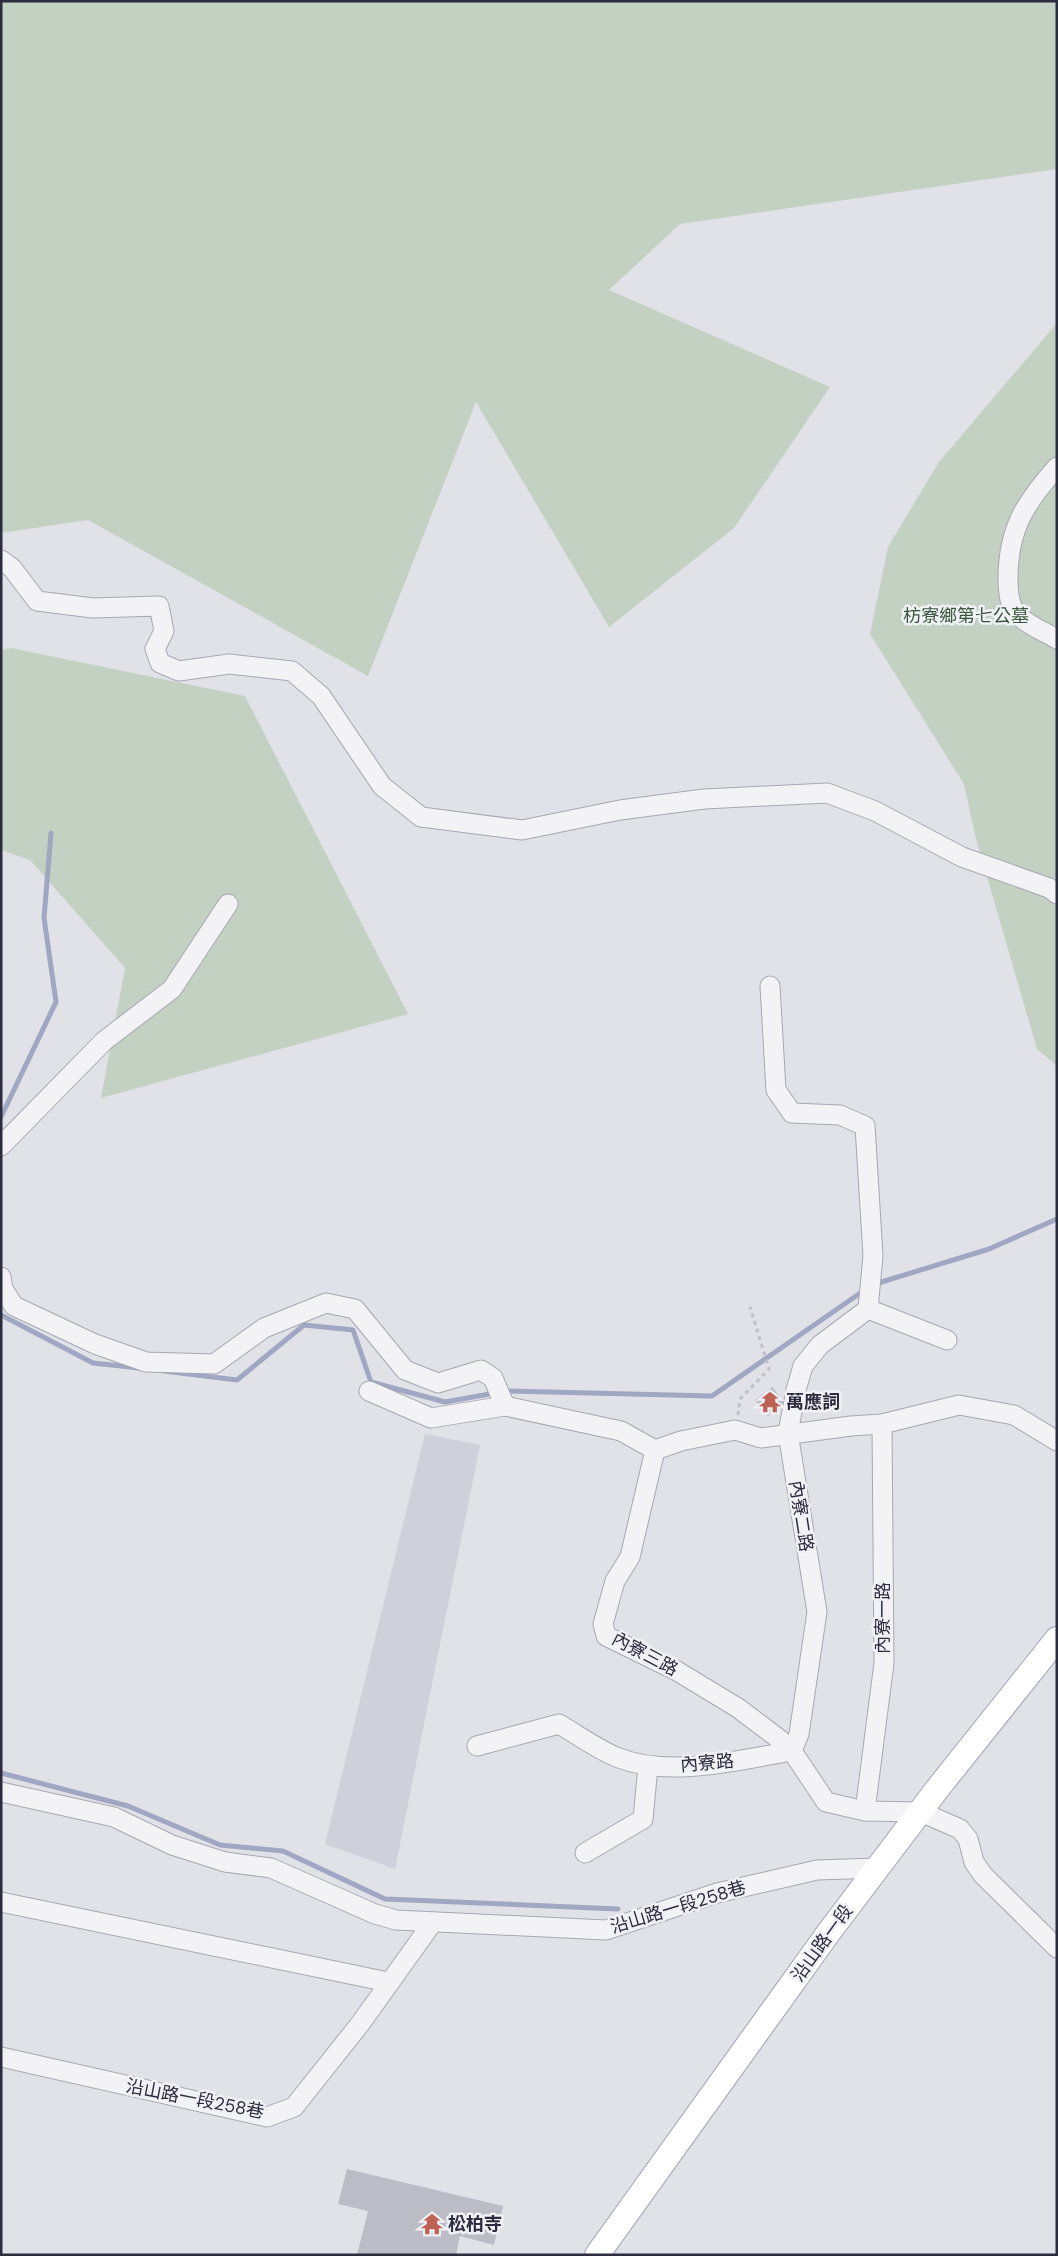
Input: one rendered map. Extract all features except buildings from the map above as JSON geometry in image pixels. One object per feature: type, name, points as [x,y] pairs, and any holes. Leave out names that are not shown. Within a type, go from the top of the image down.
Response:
[{"type":"main road","name":"沿山路一段","points":[[597,2255],[823,1940],[922,1812],[938,1788],[1057,1639]]},
{"type":"street","points":[[1057,466],[1038,488],[1016,525],[1008,558],[1008,593],[1017,614],[1057,639]]},
{"type":"street","points":[[1,560],[12,568],[37,601],[93,608],[159,606],[164,631],[155,648],[160,663],[179,670],[229,664],[292,671],[321,696],[382,786],[421,817],[522,830],[620,810],[704,799],[827,792],[875,811],[962,857],[1049,888],[1057,894]]},
{"type":"street","points":[[1,1146],[104,1041],[172,989],[228,904]]},
{"type":"street","points":[[770,986],[776,1090],[792,1113],[840,1115],[865,1126],[873,1256],[868,1306],[947,1340]]},
{"type":"street","points":[[1,1277],[3,1288],[14,1306],[95,1344],[146,1362],[214,1364],[264,1328],[326,1303],[355,1309],[405,1370],[438,1383],[481,1370],[494,1381],[504,1405]]},
{"type":"street","name":"內寮二路","points":[[792,1751],[798,1734],[816,1612],[788,1434],[796,1390],[804,1366],[820,1345],[868,1306]]},
{"type":"street","points":[[369,1391],[431,1418],[504,1405],[621,1431],[655,1450],[681,1441],[735,1430],[760,1438],[882,1424],[959,1405],[1014,1415],[1057,1441]]},
{"type":"street","name":"內寮一路","points":[[866,1811],[884,1663],[882,1424]]},
{"type":"street","name":"內寮三路","points":[[655,1450],[630,1557],[615,1581],[603,1624],[606,1636],[678,1671],[738,1708],[792,1751]]},
{"type":"street","name":"內寮路","points":[[477,1746],[559,1724],[618,1758],[648,1766],[704,1766],[792,1751]]},
{"type":"street","points":[[792,1751],[826,1802],[866,1811],[922,1812],[960,1829],[968,1839],[974,1862],[983,1875],[1057,1948]]},
{"type":"street","points":[[585,1853],[643,1818],[648,1766]]},
{"type":"street","points":[[1,1792],[114,1817],[172,1845],[225,1862],[271,1868],[374,1914],[396,1920],[433,1922]]},
{"type":"street","name":"沿山路一段258巷","points":[[1,2058],[267,2117],[294,2107],[360,2024],[388,1982],[433,1922],[606,1930],[717,1893],[817,1870],[878,1868]]},
{"type":"street","points":[[1,1902],[388,1982]]},
{"type":"path","points":[[735,1430],[740,1399],[769,1370],[750,1307]]},
{"type":"shaded area","points":[[425,1434],[480,1445],[395,1869],[325,1844]]},
{"type":"green space","points":[[1,1],[1057,1],[1057,169],[680,224],[609,290],[830,387],[734,528],[609,627],[476,402],[368,676],[88,520],[1,533]]},
{"type":"green space","name":"枋寮鄉第七公墓","points":[[1057,323],[1057,1066],[1037,1049],[976,839],[964,784],[870,634],[888,547],[939,462]]},
{"type":"green space","points":[[11,648],[245,696],[408,1014],[101,1098],[125,968],[30,860],[1,850],[1,650]]},
{"type":"waterway","points":[[1,1117],[56,1002],[44,918],[51,833]]},
{"type":"waterway","points":[[875,1284],[989,1249],[1057,1219]]},
{"type":"waterway","points":[[503,1391],[712,1396],[866,1289]]},
{"type":"waterway","points":[[1,1315],[93,1363],[139,1368]]},
{"type":"waterway","points":[[164,1371],[237,1380],[304,1325],[353,1330],[371,1382],[445,1402],[495,1393]]},
{"type":"waterway","points":[[1,1773],[128,1806],[220,1845],[283,1851],[385,1899],[618,1909]]},
{"type":"place","name":"萬應詞","points":[[770,1402]]},
{"type":"place","name":"松柏寺","points":[[432,2224]]}]
